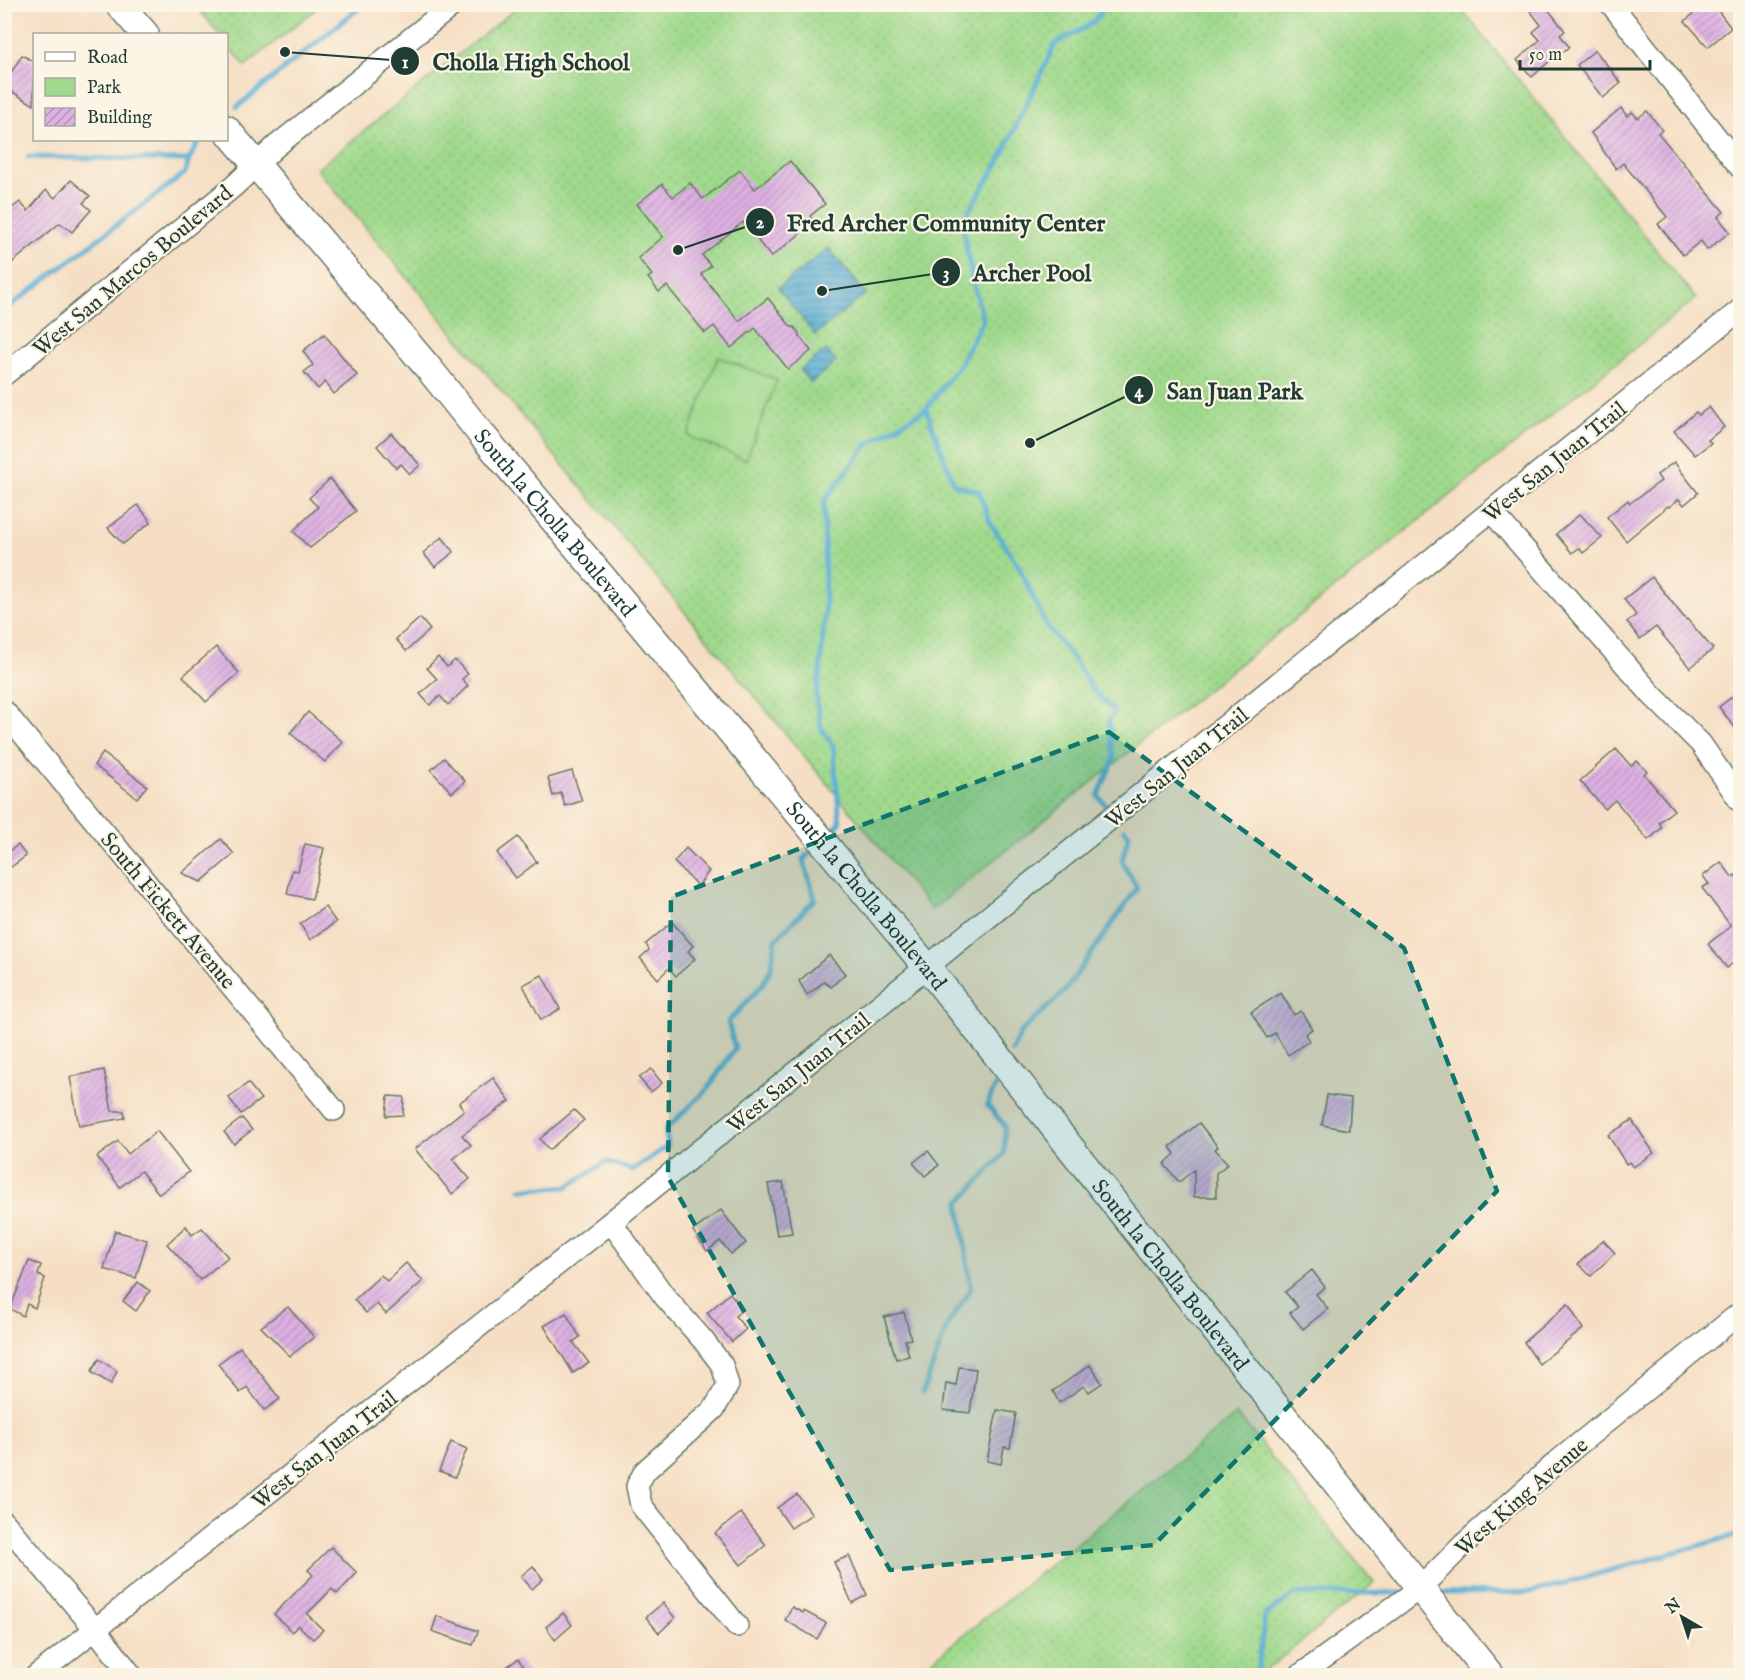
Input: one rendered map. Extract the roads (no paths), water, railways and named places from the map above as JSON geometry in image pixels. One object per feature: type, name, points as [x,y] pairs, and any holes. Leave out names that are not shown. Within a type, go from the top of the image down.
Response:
[{"type":"main road","points":[[119,4],[144,33]]},
{"type":"main road","name":"South la Cholla Boulevard","points":[[228,131],[927,967],[1491,1676]]},
{"type":"street","name":"West San Marcos Boulevard","points":[[4,375],[234,186],[281,142],[454,4]]},
{"type":"street","points":[[1611,4],[1740,167]]},
{"type":"street","name":"West San Juan Trail","points":[[36,1676],[611,1222],[1740,310]]},
{"type":"street","points":[[1492,512],[1652,695],[1701,744],[1740,801]]},
{"type":"street","name":"South Fickett Avenue","points":[[4,711],[334,1110]]},
{"type":"street","points":[[611,1222],[665,1297],[722,1365],[728,1385],[714,1409],[645,1472],[637,1485],[641,1505],[737,1626]]},
{"type":"street","name":"West King Avenue","points":[[1299,1676],[1420,1588],[1464,1544],[1558,1461],[1740,1313]]},
{"type":"street","points":[[4,1522],[132,1676]]},
{"type":"water","points":[[829,248],[866,294],[815,335],[778,288]]},
{"type":"water","points":[[826,350],[836,362],[811,383],[800,370]]},
{"type":"waterway","points":[[237,107],[364,4]]},
{"type":"waterway","points":[[833,830],[840,823],[833,745],[821,728],[816,696],[825,615],[824,501],[868,444],[926,409],[960,364],[983,320],[972,278],[962,222],[1000,160],[1055,44],[1093,23],[1107,4]]},
{"type":"waterway","points":[[4,311],[185,173],[198,141]]},
{"type":"waterway","points":[[28,157],[189,160]]},
{"type":"waterway","points":[[926,409],[954,484],[979,492],[991,524],[1018,565],[1046,625],[1074,660],[1092,689],[1114,711],[1109,721],[1114,759],[1098,796],[1105,804]]},
{"type":"waterway","points":[[1012,1051],[1021,1032],[1065,991],[1137,888],[1122,861],[1129,834],[1124,829]]},
{"type":"waterway","points":[[521,1189],[567,1187],[606,1162],[632,1170],[668,1146],[665,1130],[707,1090],[735,1048],[728,1022],[762,985],[771,968],[776,939],[815,899],[803,859],[811,852]]},
{"type":"waterway","points":[[923,1392],[948,1324],[971,1289],[959,1203],[1004,1154],[1005,1126],[987,1105],[998,1081]]},
{"type":"waterway","points":[[1443,1593],[1533,1592],[1740,1534]]},
{"type":"waterway","points":[[1257,1676],[1265,1615],[1295,1594],[1400,1593]]},
{"type":"place","name":"Cholla High School","points":[[285,52]]},
{"type":"place","name":"Fred Archer Community Center","points":[[678,250]]},
{"type":"place","name":"Archer Pool","points":[[822,291]]},
{"type":"place","name":"San Juan Park","points":[[1030,443]]}]
